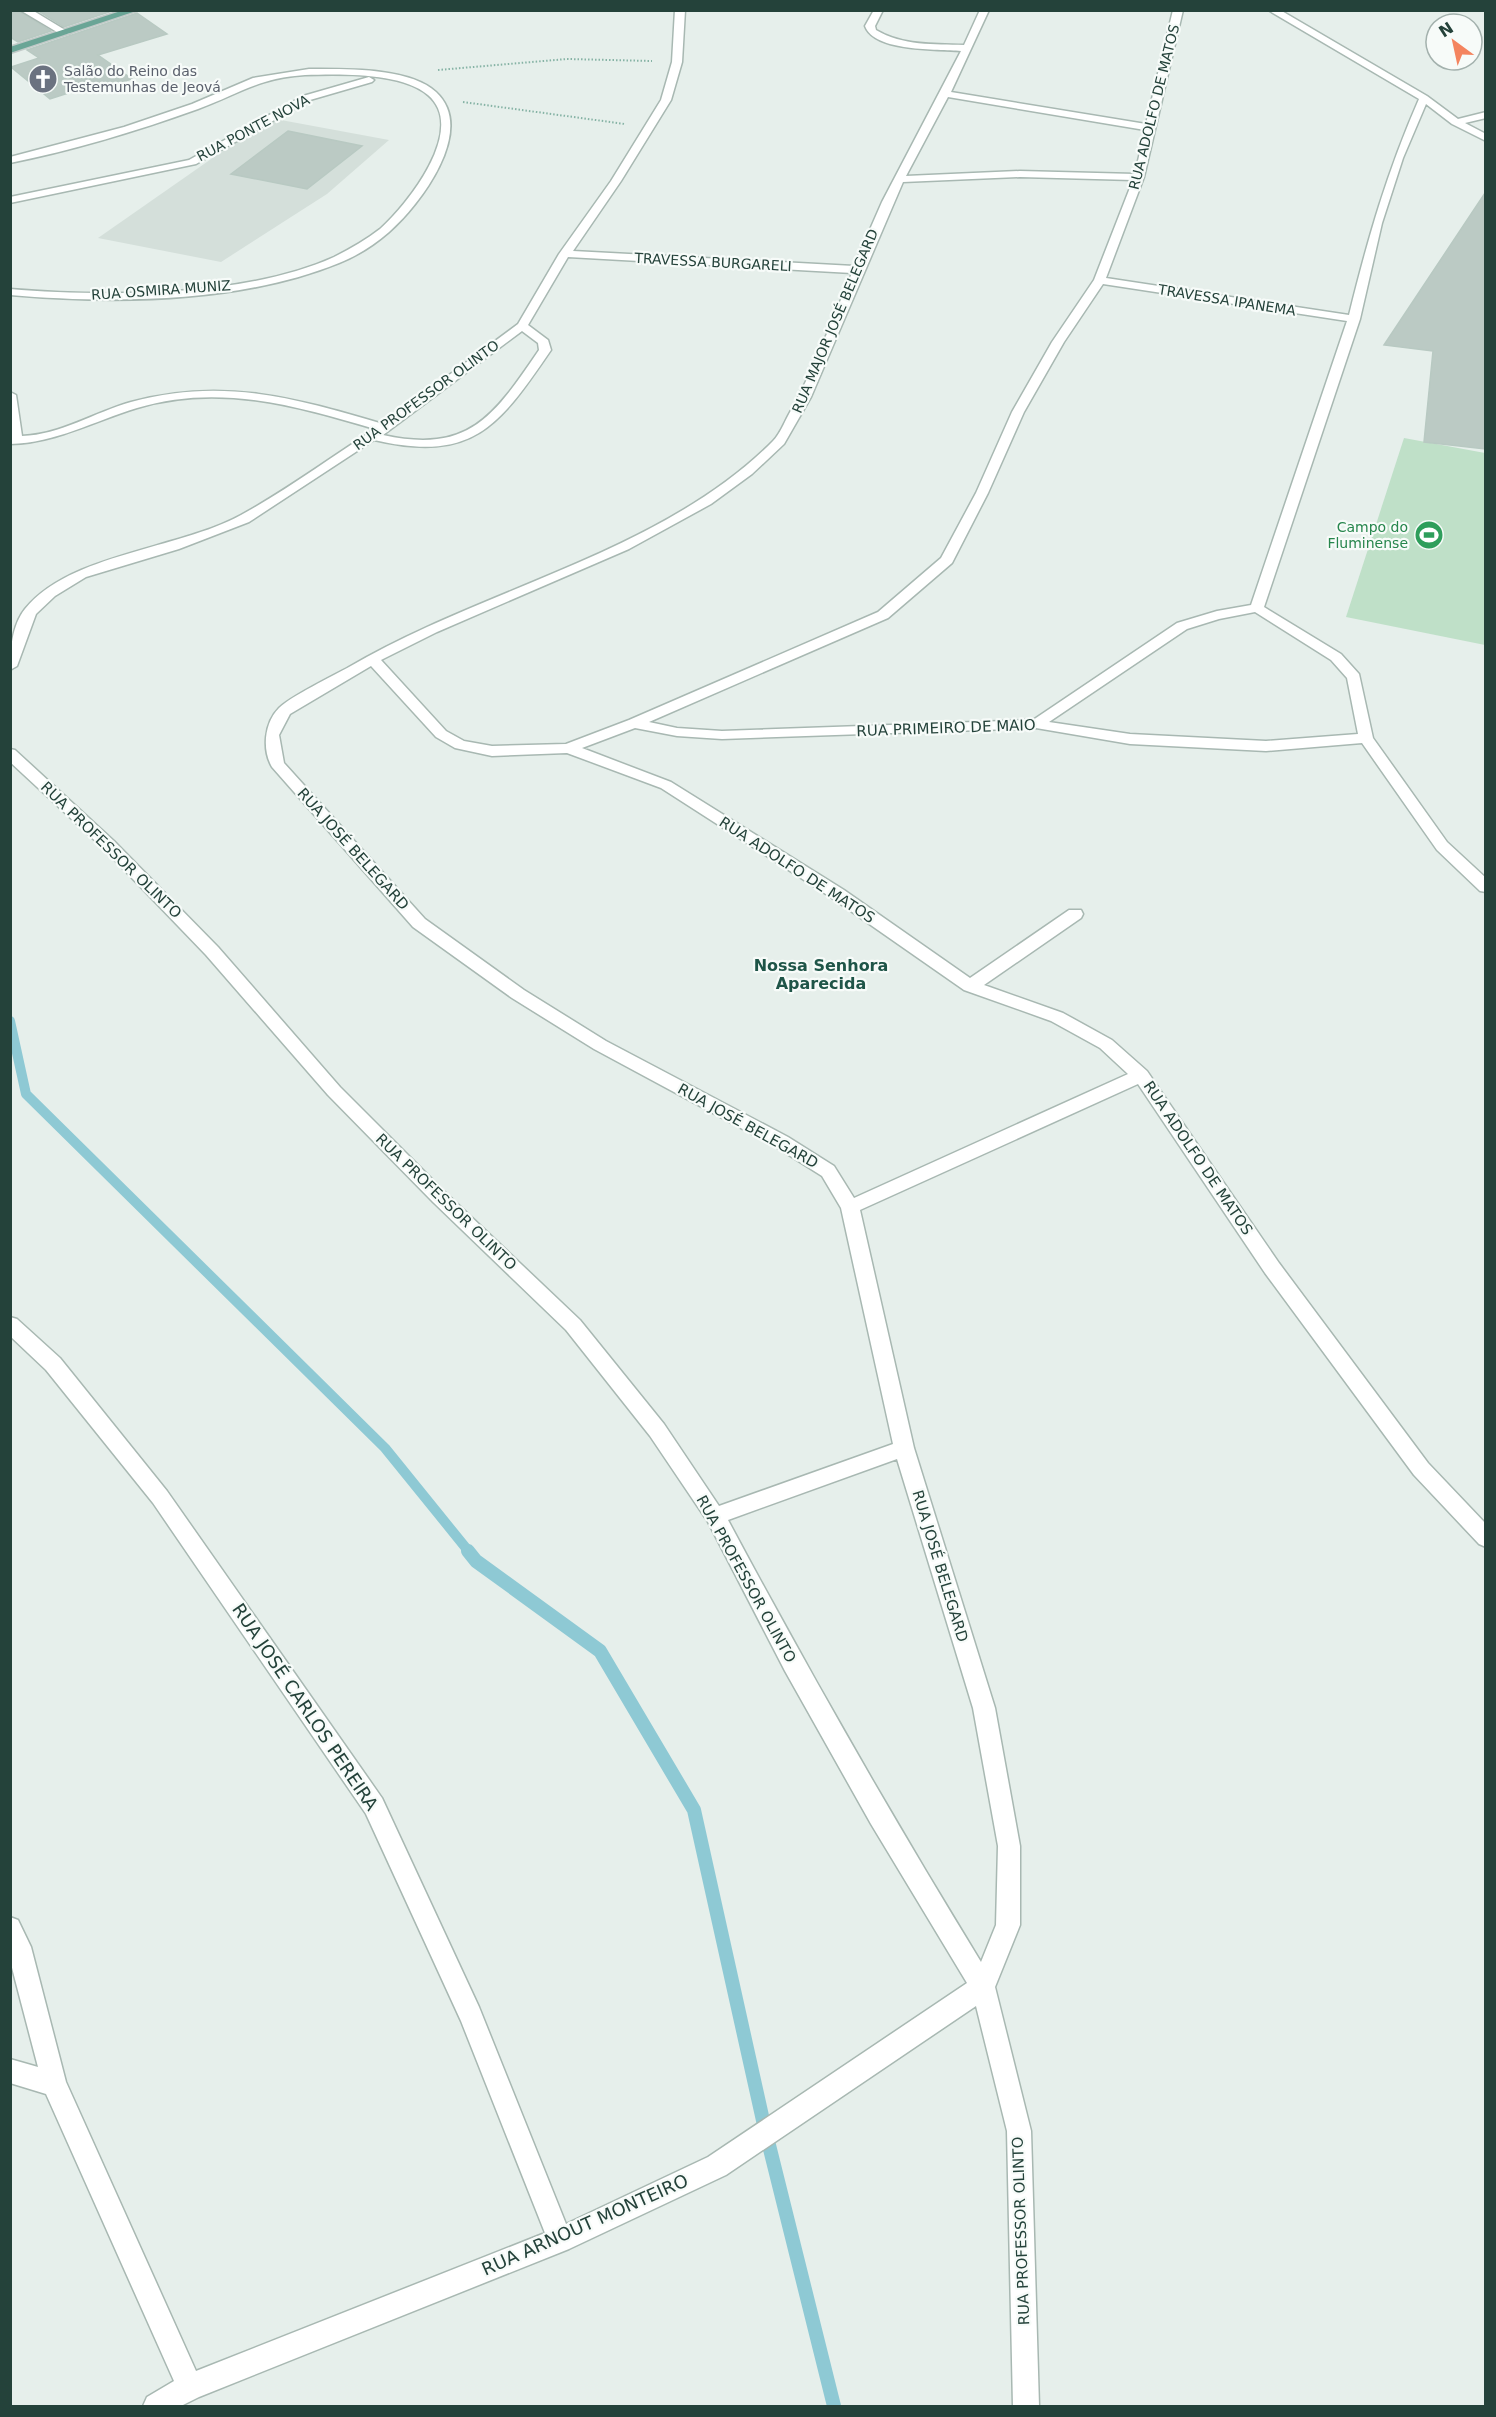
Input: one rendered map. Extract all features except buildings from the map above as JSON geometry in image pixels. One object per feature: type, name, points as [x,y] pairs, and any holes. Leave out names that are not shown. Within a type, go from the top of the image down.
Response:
[{"type":"main road","points":[[10,50],[135,10]]},
{"type":"street","points":[[24,10],[65,33]]},
{"type":"street","name":"RUA PROFESSOR OLINTO","points":[[10,666],[30,612],[50,593],[81,574],[174,546],[244,519],[385,428],[522,326],[565,254],[650,128],[666,100],[677,62],[680,10]]},
{"type":"street","points":[[879,10],[870,26],[872,32],[878,36],[913,44],[966,48]]},
{"type":"street","name":"RUA MAJOR JOSÉ BELEGARD","points":[[372,659],[432,629],[624,546],[706,501],[748,471],[780,441],[805,397],[821,354],[860,270],[874,230],[945,94],[985,10]]},
{"type":"street","name":"RUA ADOLFO DE MATOS","points":[[372,659],[441,734],[460,745],[492,751],[568,748],[634,723],[883,615],[947,560],[982,493],[1018,412],[1058,342],[1100,280],[1139,177],[1178,10]]},
{"type":"street","points":[[1272,10],[1288,15],[1485,138]]},
{"type":"street","points":[[10,160],[134,127],[264,78],[321,71],[389,76],[424,87],[440,101]]},
{"type":"street","name":"RUA PONTE NOVA","points":[[10,200],[192,162],[210,154],[299,101],[352,83],[389,76]]},
{"type":"street","points":[[945,94],[1151,129]]},
{"type":"street","points":[[1257,608],[1354,319],[1380,212],[1398,158],[1424,98]]},
{"type":"street","name":"RUA OSMIRA MUNIZ","points":[[10,292],[72,296],[212,289],[272,278],[333,261],[386,230],[419,193],[429,178],[443,144],[447,122],[440,101]]},
{"type":"street","points":[[1456,122],[1485,116]]},
{"type":"street","points":[[900,178],[1061,173],[1139,177]]},
{"type":"street","name":"TRAVESSA BURGARELI","points":[[565,254],[860,270]]},
{"type":"street","name":"TRAVESSA IPANEMA","points":[[1100,280],[1354,319]]},
{"type":"street","points":[[372,436],[424,446],[444,444],[477,431],[505,404],[545,350],[544,342],[522,326]]},
{"type":"street","points":[[10,395],[13,440],[46,436],[134,404],[179,393],[222,391],[280,398],[385,428]]},
{"type":"street","points":[[1036,724],[1182,626],[1217,615],[1257,608],[1336,657],[1354,677],[1366,738],[1442,846],[1485,886]]},
{"type":"street","name":"RUA JOSÉ BELEGARD","points":[[372,659],[284,711],[272,735],[277,764],[419,923],[518,994],[600,1045],[782,1142],[828,1171],[850,1207],[904,1448],[984,1708],[1009,1846],[1008,1925],[983,1987]]},
{"type":"street","name":"RUA PRIMEIRO DE MAIO","points":[[634,723],[677,732],[722,735],[1036,724],[1130,740],[1266,746],[1366,738]]},
{"type":"street","name":"RUA ADOLFO DE MATOS","points":[[568,748],[666,785],[838,894],[970,986],[1057,1017],[1106,1044],[1141,1075],[1272,1268],[1421,1469],[1485,1538]]},
{"type":"street","name":"RUA PROFESSOR OLINTO","points":[[10,753],[109,845],[212,951],[350,1108],[573,1325],[657,1430],[715,1516],[793,1664],[879,1815],[983,1987],[1019,2131],[1026,2406]]},
{"type":"street","points":[[970,986],[1075,914]]},
{"type":"street","points":[[850,1207],[1141,1075]]},
{"type":"street","name":"RUA JOSÉ CARLOS PEREIRA","points":[[10,1324],[53,1364],[160,1497],[374,1806],[471,2015],[560,2240]]},
{"type":"street","points":[[715,1516],[904,1448]]},
{"type":"street","points":[[10,1928],[19,1947],[54,2084],[190,2387]]},
{"type":"street","name":"RUA ARNOUT MONTEIRO","points":[[156,2406],[190,2387],[560,2240],[717,2166],[983,1987]]},
{"type":"street","points":[[10,2071],[54,2084]]},
{"type":"path","points":[[389,76],[487,64],[567,59],[677,62]]},
{"type":"path","points":[[440,101],[476,103],[650,128]]},
{"type":"shaded area","points":[[270,118],[389,140],[327,194],[221,262],[98,238]]},
{"type":"green space","name":"Campo do Fluminense","points":[[1404,438],[1485,453],[1485,645],[1346,617]]},
{"type":"waterway","points":[[10,1021],[26,1094],[385,1448],[470,1553]]},
{"type":"waterway","points":[[468,1551],[476,1561],[600,1651],[694,1810],[764,2125],[834,2406]]},
{"type":"place","name":"Salão do Reino das Testemunhas de Jeová","points":[[43,79]]},
{"type":"place","name":"Campo do Fluminense","points":[[1429,535]]},
{"type":"district","name":"Nossa Senhora Aparecida","points":[[821,974]]}]
